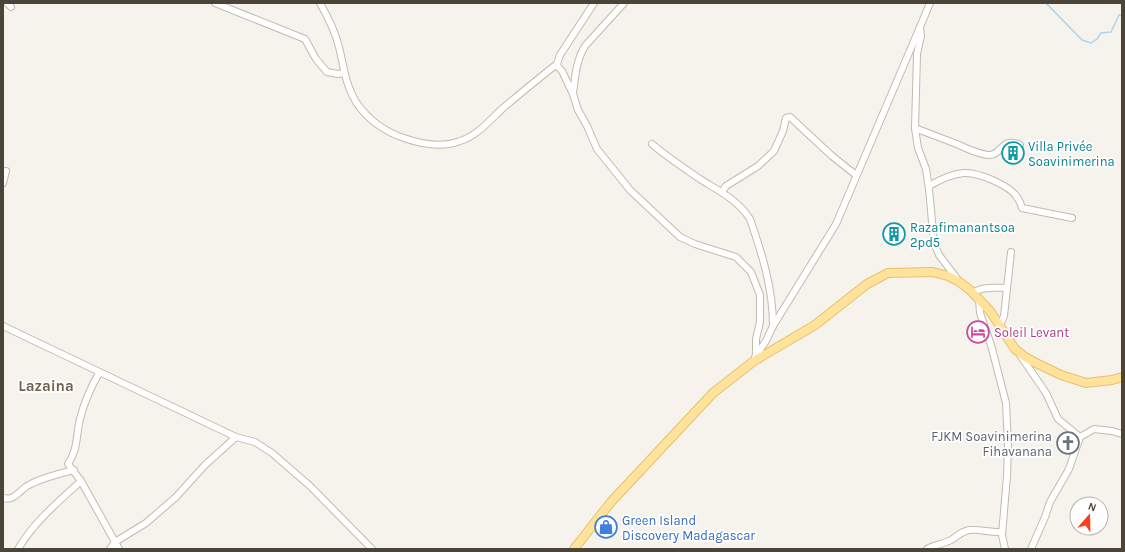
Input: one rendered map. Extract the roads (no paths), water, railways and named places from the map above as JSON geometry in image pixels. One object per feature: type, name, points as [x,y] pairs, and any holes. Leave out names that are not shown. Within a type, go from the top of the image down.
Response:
[{"type":"main road","points":[[574,549],[616,497],[713,393],[755,358],[815,325],[866,284],[888,273],[934,272],[958,281],[976,296],[1000,325],[1015,348],[1036,364],[1061,375],[1086,383],[1112,380],[1122,377]]},
{"type":"street","points":[[215,3],[305,39],[316,59],[327,72],[338,74],[344,72]]},
{"type":"street","points":[[320,3],[334,29],[346,82],[357,103],[367,115],[386,131],[423,144],[459,142],[473,136],[513,100],[557,64],[560,55],[594,3]]},
{"type":"street","points":[[325,12],[327,3]]},
{"type":"street","points":[[573,94],[577,63],[581,52],[624,3]]},
{"type":"street","points":[[755,358],[836,224],[930,3]]},
{"type":"street","points":[[920,27],[921,36],[917,54],[915,128],[918,148],[926,169],[929,186],[934,243],[939,255],[958,281]]},
{"type":"street","points":[[557,64],[573,94],[578,110],[597,149],[613,170],[643,203],[680,237],[695,244],[736,257],[751,272],[760,295],[760,322],[756,339],[755,358]]},
{"type":"street","points":[[722,192],[726,186],[758,166],[774,151],[783,131],[786,118],[790,117],[832,156],[856,175]]},
{"type":"street","points":[[915,128],[987,155],[994,154],[1009,142],[1014,142],[1020,145]]},
{"type":"street","points":[[652,144],[699,178],[733,199],[746,212],[750,219],[766,268],[773,308],[773,326]]},
{"type":"street","points":[[3,183],[6,172]]},
{"type":"street","points":[[929,186],[946,178],[961,174],[974,174],[1002,185],[1017,196],[1022,208],[1072,218]]},
{"type":"street","points":[[1000,325],[1004,316],[1011,252]]},
{"type":"street","points":[[1005,549],[1002,532],[1008,445],[1006,403],[991,345],[980,313],[976,290],[986,288],[1007,288]]},
{"type":"street","points":[[3,326],[236,437],[255,442],[272,453],[310,486],[372,549]]},
{"type":"street","points":[[1015,348],[1046,393],[1058,419],[1080,437]]},
{"type":"street","points":[[99,373],[86,400],[80,419],[75,450],[68,464],[81,480],[119,549]]},
{"type":"street","points":[[1031,549],[1050,502],[1069,469],[1080,437],[1094,429],[1122,434]]},
{"type":"street","points":[[110,549],[115,542],[146,523],[176,497],[205,465],[236,437]]},
{"type":"street","points":[[3,498],[13,498],[29,485],[43,478],[74,470]]},
{"type":"street","points":[[18,549],[25,536],[38,521],[81,480]]},
{"type":"street","points":[[927,549],[951,540],[963,531],[972,530],[1002,532]]},
{"type":"waterway","points":[[1046,3],[1082,40],[1091,43],[1097,39],[1101,33],[1111,32],[1119,15],[1122,16]]},
{"type":"place","name":"Villa Privée Soavinimerina","points":[[1013,153]]},
{"type":"place","name":"Razafimanantsoa 2pd5","points":[[894,234]]},
{"type":"place","name":"Soleil Levant","points":[[978,332]]},
{"type":"place","name":"FJKM Soavinimerina Fihavanana","points":[[1068,443]]},
{"type":"place","name":"Green Island Discovery Madagascar","points":[[606,527]]},
{"type":"district","name":"Lazaina","points":[[46,386]]}]
